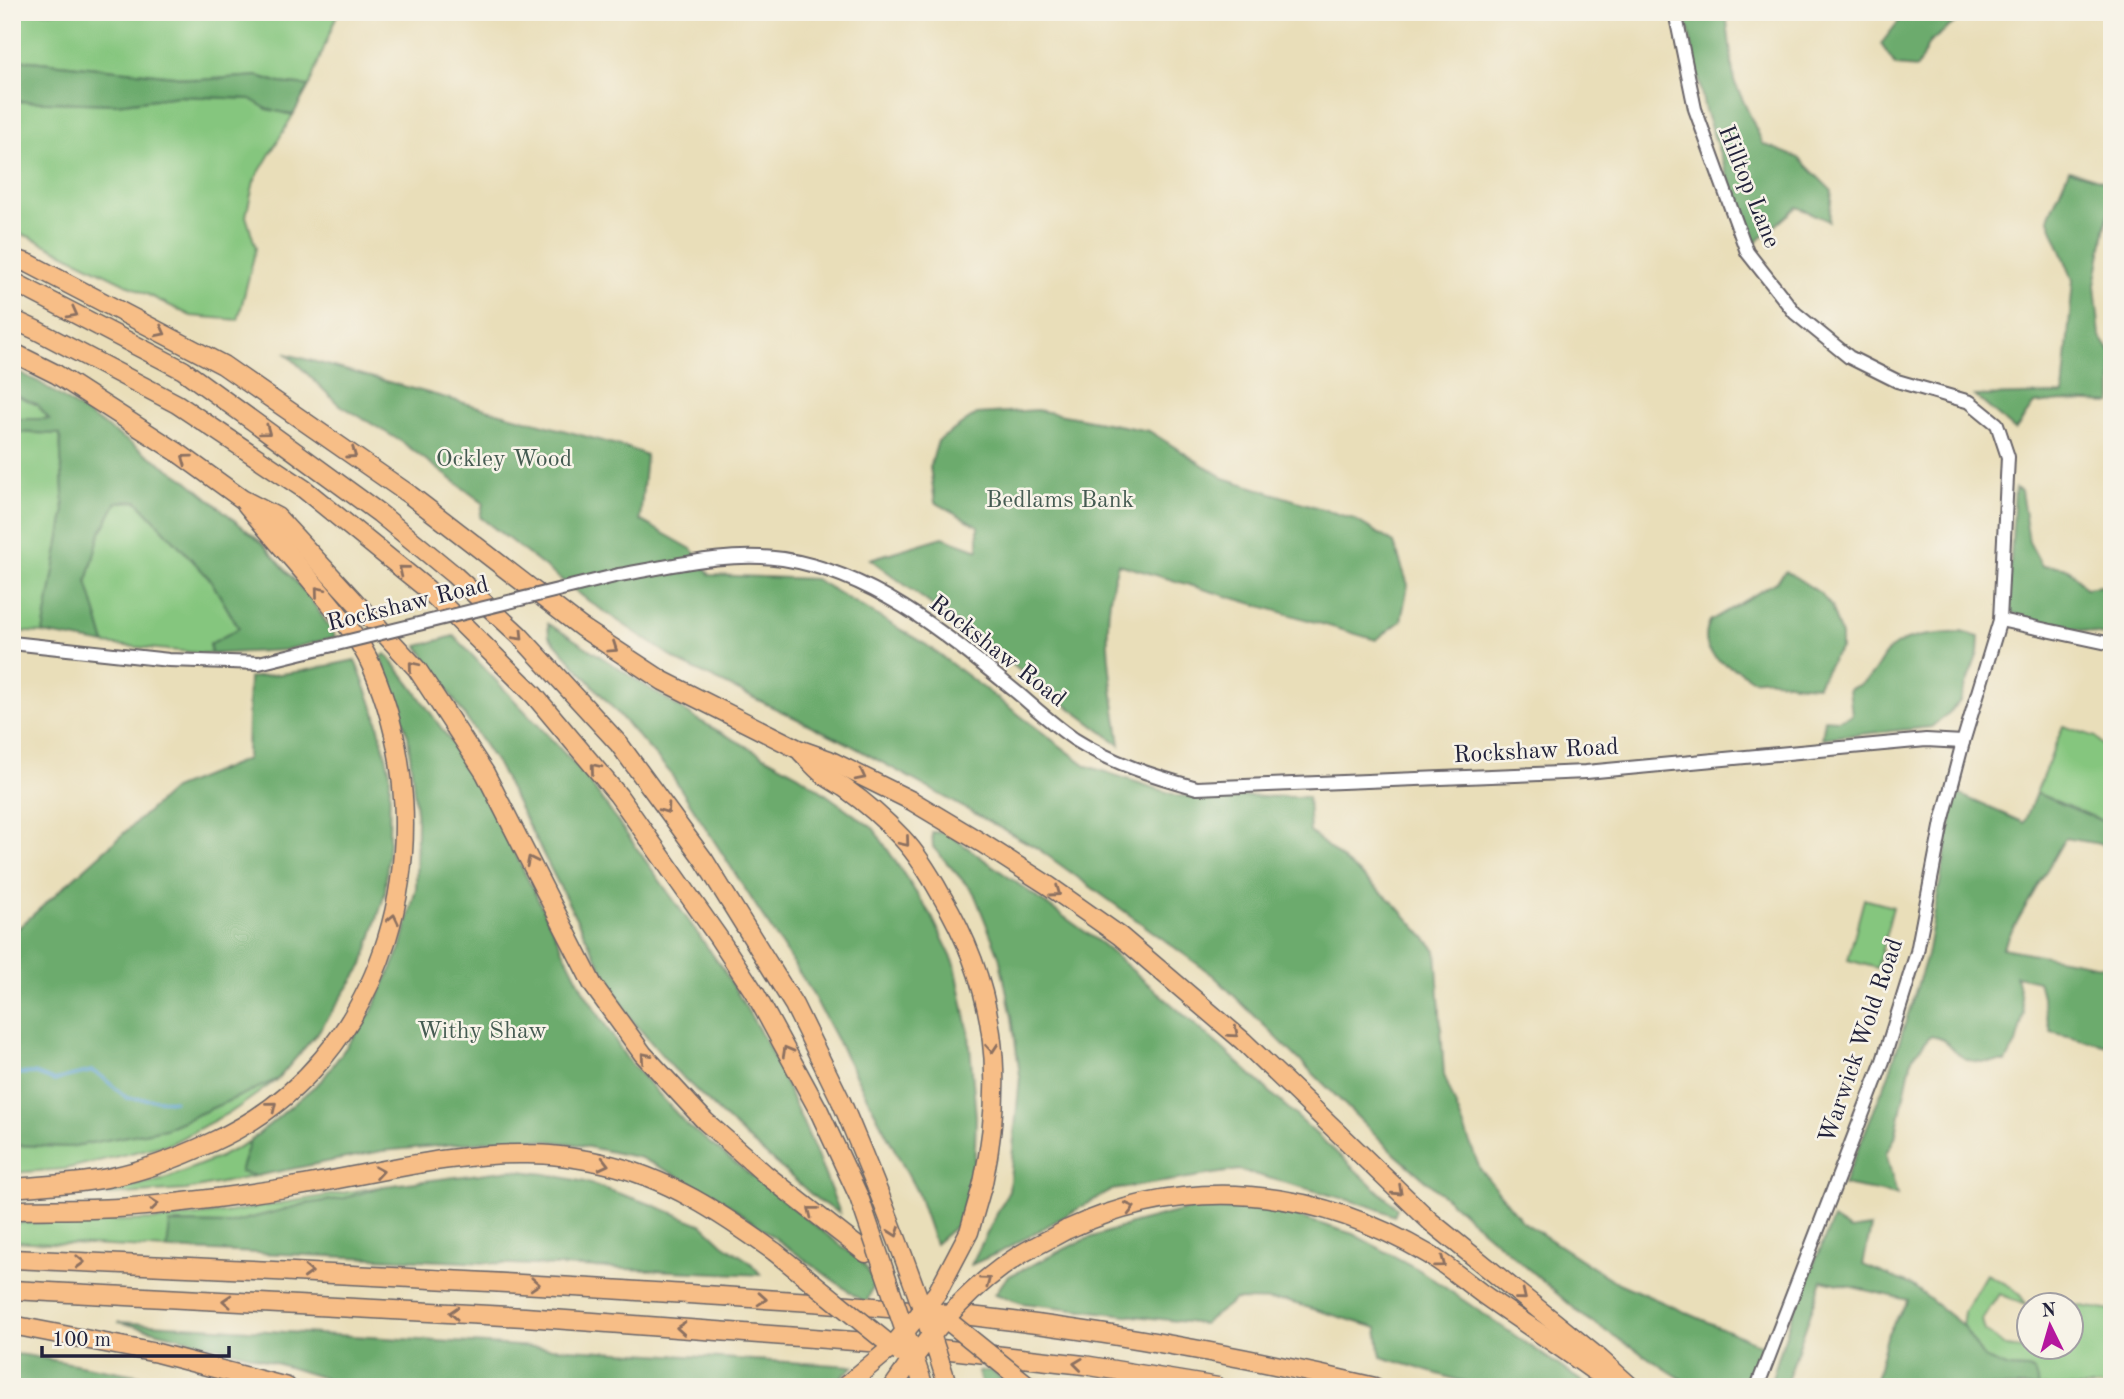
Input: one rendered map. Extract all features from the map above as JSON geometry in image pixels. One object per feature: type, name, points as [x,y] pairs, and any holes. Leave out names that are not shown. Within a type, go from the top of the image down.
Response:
[{"type":"highway","points":[[12,258],[30,264],[223,365],[410,495],[601,640],[663,681],[798,750],[829,760],[912,802],[1049,886],[1120,936],[1243,1041],[1431,1222],[1631,1387]]},
{"type":"highway","points":[[12,281],[183,370],[379,513],[453,573],[519,635],[619,744],[704,860],[794,1005],[841,1101],[884,1202],[916,1287],[946,1387]]},
{"type":"highway","points":[[12,319],[177,404],[304,489],[427,589],[534,695],[618,795],[706,919],[748,984],[820,1111],[859,1196],[924,1387]]},
{"type":"highway","points":[[12,352],[56,373],[177,452],[242,499],[276,517],[416,669],[485,774],[593,985],[643,1054],[705,1121],[765,1174],[866,1252],[968,1339],[1030,1387]]},
{"type":"highway","points":[[12,1188],[111,1178],[169,1160],[214,1142],[264,1113],[301,1082],[339,1037],[370,986],[391,929],[402,875],[405,818],[401,768],[385,705],[371,665],[342,617],[242,499]]},
{"type":"highway","points":[[798,750],[823,774],[879,815],[904,840],[926,869],[958,924],[976,967],[993,1044],[995,1114],[983,1183],[969,1232],[937,1293],[891,1348],[844,1387]]},
{"type":"highway","points":[[12,1210],[119,1208],[228,1197],[460,1158],[528,1154],[605,1164],[645,1176],[689,1195],[729,1218],[775,1252],[874,1334],[946,1387]]},
{"type":"highway","points":[[893,1387],[946,1316],[1021,1254],[1066,1230],[1112,1212],[1188,1196],[1246,1195],[1307,1204],[1364,1223],[1429,1255],[1594,1371],[1623,1387]]},
{"type":"highway","points":[[12,1259],[558,1286],[789,1301],[987,1318],[1183,1346],[1374,1387]]},
{"type":"highway","points":[[12,1290],[469,1314],[867,1341],[1084,1365],[1218,1387]]},
{"type":"highway","points":[[12,1325],[157,1353],[287,1387]]},
{"type":"street","name":"Hilltop Lane","points":[[1675,12],[1695,109],[1747,252],[1795,313],[1849,357],[1897,382],[1970,402],[1997,424],[2008,457],[2000,620]]},
{"type":"street","name":"Rockshaw Road","points":[[12,643],[169,660],[259,663],[619,575],[713,559],[781,559],[816,566],[867,586],[897,602],[949,638],[1072,737],[1107,758],[1150,776],[1197,788],[1586,772],[1926,740],[1963,742]]},
{"type":"street","points":[[2000,620],[2112,644]]},
{"type":"street","name":"Warwick Wold Road","points":[[1757,1387],[1883,1061],[1917,952],[1942,822],[2000,620]]},
{"type":"green space","points":[[12,12],[338,12],[309,86],[280,83],[258,76],[197,80],[12,59]]},
{"type":"green space","points":[[1685,12],[1726,12],[1734,81],[1763,144],[1799,158],[1832,191],[1829,221],[1797,207],[1752,246],[1705,111]]},
{"type":"green space","points":[[1906,12],[1968,12],[1929,43],[1917,68],[1896,66],[1881,44]]},
{"type":"green space","points":[[12,59],[197,80],[258,76],[280,83],[309,86],[293,115],[267,109],[250,99],[179,96],[116,104],[12,101]]},
{"type":"green space","points":[[179,96],[251,99],[268,109],[293,115],[254,181],[246,216],[256,248],[238,320],[191,316],[30,237],[12,231],[12,101],[116,104]]},
{"type":"green space","points":[[2069,170],[2112,183],[2095,285],[2100,336],[2112,354],[2112,403],[2063,401],[2034,404],[2015,430],[1975,396],[2063,394],[2073,280],[2048,218]]},
{"type":"green space","name":"Ockley Wood","points":[[287,354],[646,455],[640,520],[693,550],[710,575],[815,579],[925,644],[1087,766],[1179,796],[1308,797],[1310,832],[1395,904],[1436,950],[1444,1075],[1480,1169],[1522,1221],[1614,1281],[1765,1347],[1748,1387],[1694,1387],[1583,1316],[1396,1155],[1214,976],[1037,848],[845,742],[681,663],[590,602],[480,517],[483,503],[402,442],[337,403]]},
{"type":"green space","points":[[12,369],[39,382],[189,482],[263,544],[310,598],[336,637],[285,650],[211,654],[210,644],[239,628],[210,579],[137,501],[117,502],[100,534],[87,581],[105,644],[43,633],[64,514],[60,434],[12,432],[12,419],[49,419],[38,405],[12,393]]},
{"type":"green space","points":[[12,393],[38,405],[49,420],[12,419]]},
{"type":"green space","name":"Bedlams Bank","points":[[1037,410],[1149,431],[1224,478],[1354,519],[1394,543],[1408,585],[1401,621],[1376,640],[1118,564],[1109,609],[1108,654],[1120,745],[870,559],[943,537],[978,550],[978,526],[935,502],[930,467],[938,441],[977,414]]},
{"type":"green space","points":[[12,432],[60,434],[64,514],[43,633],[12,631]]},
{"type":"green space","points":[[2015,488],[2021,491],[2029,542],[2042,566],[2068,569],[2085,588],[2101,586],[2112,589],[2112,637],[2020,617],[2008,610]]},
{"type":"green space","points":[[137,501],[210,579],[239,629],[210,644],[211,654],[105,644],[87,582],[100,534],[117,502]]},
{"type":"green space","points":[[1786,571],[1820,593],[1831,606],[1841,636],[1841,648],[1817,686],[1752,679],[1716,658],[1706,639],[1710,621],[1776,582]]},
{"type":"green space","points":[[548,624],[700,721],[799,775],[874,829],[932,917],[955,964],[969,1034],[976,1117],[974,1174],[957,1225],[935,1244],[917,1192],[811,991],[669,771],[549,636]]},
{"type":"green space","points":[[1961,632],[1979,637],[1978,653],[1960,701],[1946,716],[1931,727],[1822,738],[1825,719],[1839,720],[1852,715],[1849,689],[1873,674],[1889,650],[1911,639]]},
{"type":"green space","points":[[454,636],[583,773],[725,972],[768,1045],[840,1213],[820,1202],[742,1134],[673,1068],[631,1019],[599,963],[497,764],[418,646]]},
{"type":"green space","name":"Withy Shaw","points":[[386,654],[466,763],[504,831],[583,990],[627,1059],[687,1125],[862,1262],[875,1282],[866,1304],[713,1193],[641,1158],[574,1144],[521,1138],[382,1151],[256,1176],[240,1172],[250,1141],[323,1079],[372,1011],[401,948],[416,888],[417,821],[408,736],[381,657]]},
{"type":"green space","points":[[355,660],[375,712],[390,772],[385,893],[363,965],[319,1031],[278,1079],[165,1129],[69,1147],[12,1145],[12,930],[16,930],[173,789],[247,759],[249,678],[303,671]]},
{"type":"green space","points":[[2063,726],[2096,737],[2112,756],[2112,813],[2103,821],[2036,793]]},
{"type":"green space","points":[[1956,793],[2024,823],[2036,793],[2103,821],[2112,813],[2112,846],[2065,838],[2002,948],[2112,968],[2112,1047],[2051,1032],[2038,981],[2016,976],[2024,1013],[2016,1044],[2006,1062],[1972,1061],[1962,1057],[1946,1042],[1930,1036],[1912,1058],[1895,1138],[1886,1153],[1897,1195],[1843,1185],[1889,1074],[1927,955]]},
{"type":"green space","points":[[932,832],[947,833],[1102,944],[1222,1048],[1397,1208],[1394,1216],[1370,1206],[1239,1170],[1112,1190],[1002,1251],[971,1265],[1009,1190],[1020,1076],[1012,1017],[999,956],[974,893],[933,847]]},
{"type":"green space","points":[[1864,899],[1893,907],[1877,968],[1848,960]]},
{"type":"green space","points":[[278,1079],[236,1109],[172,1143],[65,1169],[12,1173],[12,1145],[69,1147],[165,1129]]},
{"type":"green space","points":[[250,1141],[240,1172],[256,1176],[186,1190],[106,1195],[112,1191],[162,1180],[220,1157]]},
{"type":"green space","points":[[511,1170],[585,1182],[703,1225],[723,1244],[750,1262],[761,1275],[167,1249],[170,1223],[228,1224],[305,1204],[345,1198],[384,1186]]},
{"type":"green space","points":[[384,1186],[345,1198],[305,1204],[228,1224],[171,1223],[167,1249],[12,1241],[12,1223],[160,1220],[230,1212]]},
{"type":"green space","points":[[1192,1208],[1276,1210],[1353,1234],[1418,1269],[1590,1387],[1481,1387],[1381,1357],[1377,1328],[1286,1301],[1235,1300],[1203,1324],[1022,1303],[995,1294],[1007,1277],[1081,1241],[1134,1223]]},
{"type":"green space","points":[[1833,1219],[1850,1230],[1871,1227],[1863,1265],[1912,1285],[1962,1325],[1984,1358],[2009,1368],[2034,1372],[2039,1387],[1874,1387],[1888,1333],[1908,1300],[1822,1280],[1785,1387],[1769,1387],[1791,1318]]},
{"type":"green space","points":[[1986,1274],[2016,1292],[2016,1301],[1999,1294],[1982,1320],[1985,1331],[2006,1347],[2016,1348],[2016,1360],[2086,1360],[2086,1306],[2112,1311],[2112,1387],[2039,1387],[2033,1371],[2009,1368],[1984,1358],[1962,1325],[1964,1312]]},
{"type":"green space","points":[[118,1322],[854,1366],[830,1387],[353,1387],[239,1352]]},
{"type":"green space","points":[[12,1354],[25,1355],[202,1387],[12,1387]]},
{"type":"green space","points":[[990,1370],[1011,1387],[982,1387],[978,1372]]},
{"type":"waterway","points":[[12,1074],[34,1073],[55,1081],[92,1071],[127,1098],[174,1101]]}]
